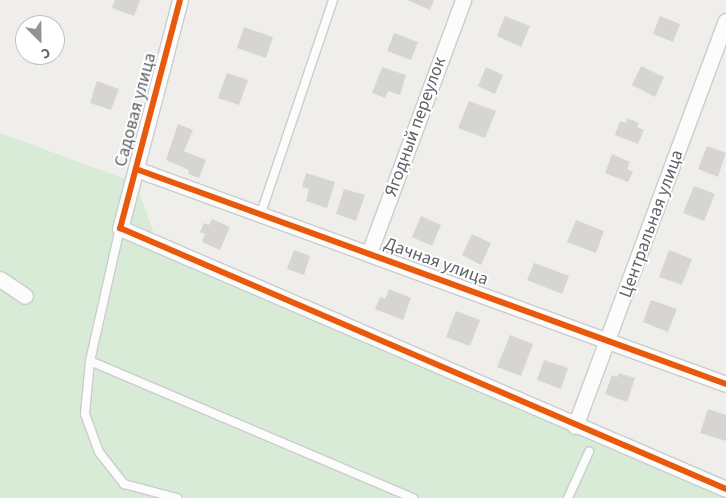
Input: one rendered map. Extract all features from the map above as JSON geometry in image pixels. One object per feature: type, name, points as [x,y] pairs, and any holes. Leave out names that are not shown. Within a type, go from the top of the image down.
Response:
[{"type":"street","name":"Садовая улица","points":[[120,228],[180,0]]},
{"type":"street","name":"Ягодный переулок","points":[[368,253],[463,0]]},
{"type":"street","name":"Центральная улица","points":[[575,426],[608,342],[726,21]]},
{"type":"street","name":"Дачная улица","points":[[136,169],[726,384]]},
{"type":"street","points":[[120,228],[575,426],[726,488]]},
{"type":"street","points":[[0,280],[25,296]]},
{"type":"lane","points":[[261,213],[333,0]]},
{"type":"lane","points":[[120,228],[90,360],[85,414],[99,452],[124,484],[177,498]]},
{"type":"lane","points":[[90,360],[413,498]]},
{"type":"lane","points":[[568,498],[589,452]]},
{"type":"green space","points":[[0,133],[136,183],[157,242],[726,479],[726,498],[0,498]]},
{"type":"building","points":[[115,0],[140,0],[134,16],[112,8]]},
{"type":"building","points":[[407,0],[434,0],[430,10]]},
{"type":"building","points":[[505,16],[530,26],[521,47],[497,36]]},
{"type":"building","points":[[660,16],[680,24],[673,42],[653,34]]},
{"type":"building","points":[[244,27],[273,37],[266,58],[237,48]]},
{"type":"building","points":[[394,33],[418,42],[411,60],[387,51]]},
{"type":"building","points":[[641,66],[664,77],[655,97],[632,85]]},
{"type":"building","points":[[382,67],[406,75],[400,95],[388,91],[385,98],[372,93]]},
{"type":"building","points":[[486,67],[503,75],[495,94],[478,86]]},
{"type":"building","points":[[227,73],[248,80],[239,105],[218,98]]},
{"type":"building","points":[[97,81],[119,89],[111,110],[90,103]]},
{"type":"building","points":[[469,101],[496,111],[485,138],[458,128]]},
{"type":"building","points":[[627,118],[639,123],[637,127],[644,130],[638,144],[615,135],[620,121],[626,123]]},
{"type":"building","points":[[178,124],[193,130],[184,151],[206,160],[199,178],[188,174],[189,170],[166,160]]},
{"type":"building","points":[[707,146],[726,153],[718,177],[698,169]]},
{"type":"building","points":[[612,154],[630,162],[627,169],[633,172],[628,182],[605,173]]},
{"type":"building","points":[[306,173],[335,182],[327,208],[306,201],[309,189],[302,187]]},
{"type":"building","points":[[694,186],[715,194],[704,221],[683,213]]},
{"type":"building","points":[[344,189],[365,195],[356,221],[336,214]]},
{"type":"building","points":[[421,216],[441,225],[432,246],[412,237]]},
{"type":"building","points":[[212,219],[230,227],[220,250],[202,242],[205,234],[200,232],[204,223],[209,225]]},
{"type":"building","points":[[576,220],[604,231],[596,253],[567,242]]},
{"type":"building","points":[[472,234],[491,243],[481,265],[462,255]]},
{"type":"building","points":[[294,250],[310,256],[304,275],[287,269]]},
{"type":"building","points":[[669,250],[692,259],[682,285],[659,277]]},
{"type":"building","points":[[534,263],[569,276],[562,294],[527,280]]},
{"type":"building","points":[[389,289],[411,298],[403,320],[375,309],[380,297],[385,299]]},
{"type":"building","points":[[651,300],[677,309],[668,332],[643,322]]},
{"type":"building","points":[[456,311],[480,320],[470,346],[446,337]]},
{"type":"building","points":[[510,335],[533,344],[521,376],[497,367]]},
{"type":"building","points":[[544,360],[568,368],[561,389],[537,380]]},
{"type":"building","points":[[619,373],[635,378],[627,402],[605,394],[612,375],[617,377]]},
{"type":"building","points":[[708,409],[726,415],[726,441],[700,433]]},
{"type":"cycle path","points":[[180,0],[120,228],[726,489]]},
{"type":"cycle path","points":[[136,169],[726,384]]}]
